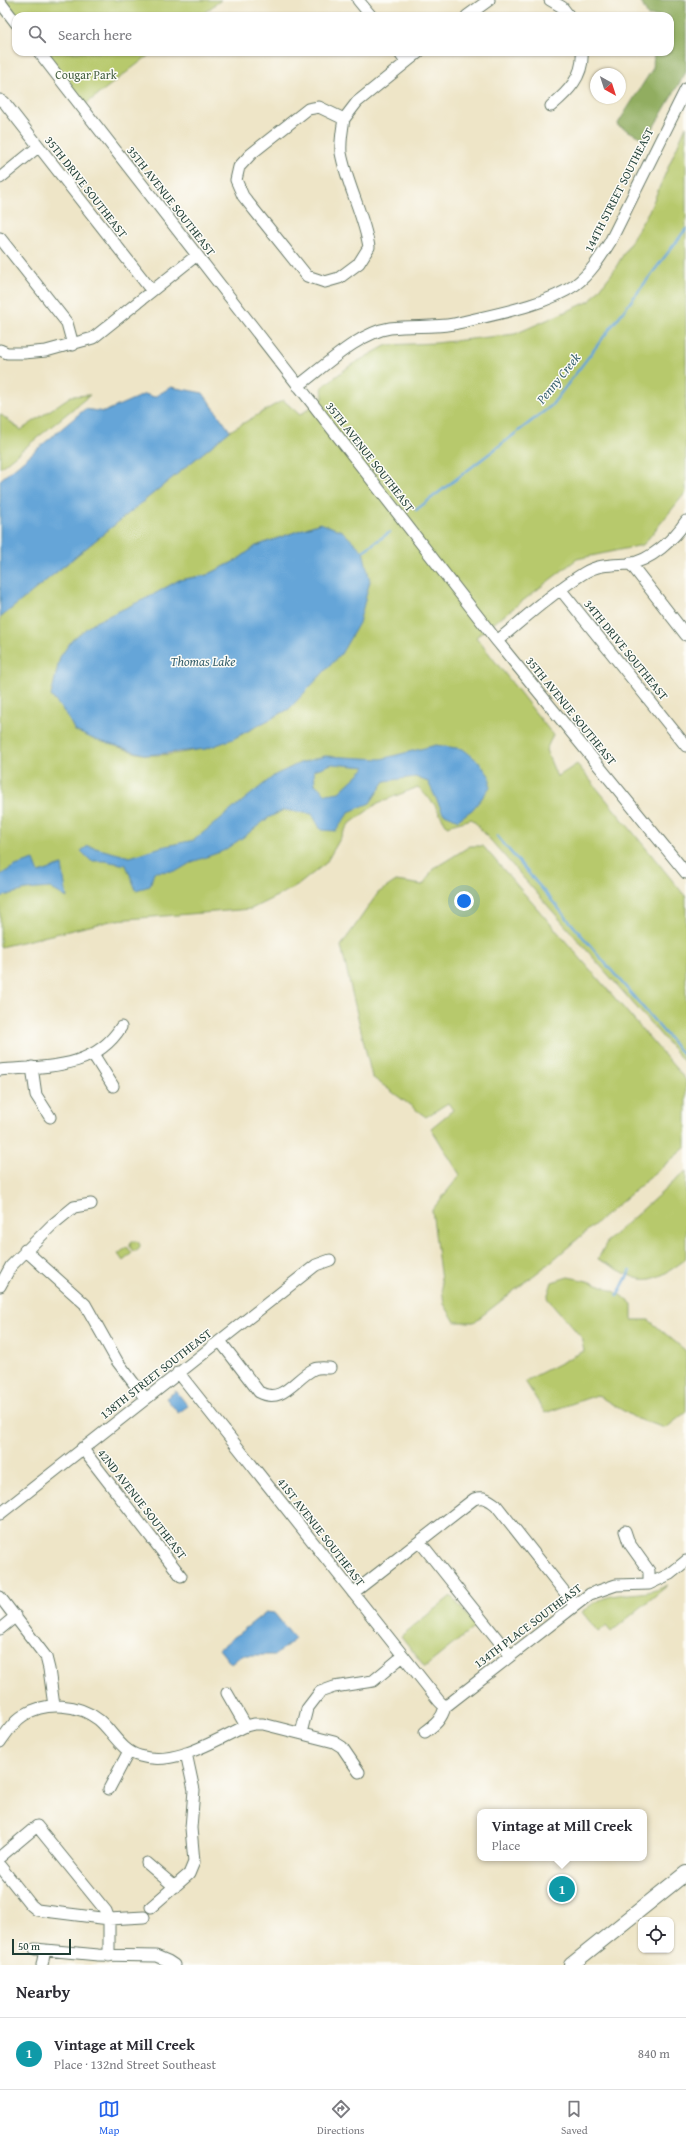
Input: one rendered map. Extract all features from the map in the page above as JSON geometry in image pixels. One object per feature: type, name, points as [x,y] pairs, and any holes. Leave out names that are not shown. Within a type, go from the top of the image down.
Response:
[{"type":"main road","points":[[571,1965],[686,1873]]},
{"type":"street","points":[[358,0],[368,12]]},
{"type":"street","points":[[472,12],[489,0]]},
{"type":"street","points":[[550,0],[562,7],[565,12]]},
{"type":"street","points":[[0,2],[12,18]]},
{"type":"street","name":"35TH AVENUE SOUTHEAST","points":[[42,56],[497,641],[686,871]]},
{"type":"street","points":[[402,56],[406,62]]},
{"type":"street","points":[[344,119],[319,107],[308,109],[251,154],[239,167],[236,180],[243,196],[307,276],[325,282],[339,278],[359,263],[369,248],[366,229],[341,152],[341,138],[344,119],[357,102],[414,56]]},
{"type":"street","points":[[551,106],[567,93],[576,80],[583,59],[583,56]]},
{"type":"street","name":"144TH STREET SOUTHEAST","points":[[298,386],[358,341],[373,333],[391,328],[440,327],[454,324],[546,300],[575,285],[597,262],[610,242],[686,89]]},
{"type":"street","name":"35TH DRIVE SOUTHEAST","points":[[0,100],[4,102],[152,291]]},
{"type":"street","points":[[0,178],[38,147]]},
{"type":"street","points":[[0,238],[67,324],[73,345]]},
{"type":"street","points":[[0,350],[7,353],[46,351],[73,345],[93,338],[197,255]]},
{"type":"street","points":[[497,641],[560,590],[585,572],[604,565],[630,564],[644,559],[657,551],[670,540],[686,523]]},
{"type":"street","points":[[630,564],[686,635]]},
{"type":"street","name":"34TH DRIVE SOUTHEAST","points":[[560,590],[686,746]]},
{"type":"street","points":[[0,1070],[61,1066],[93,1054],[113,1039],[121,1027]]},
{"type":"street","points":[[93,1054],[113,1086]]},
{"type":"street","points":[[32,1067],[36,1095],[50,1117]]},
{"type":"street","points":[[0,1286],[11,1266],[25,1250],[52,1225],[74,1207],[91,1204]]},
{"type":"street","points":[[25,1250],[85,1304],[117,1361],[145,1398]]},
{"type":"street","name":"138TH STREET SOUTHEAST","points":[[0,1514],[145,1398],[316,1265],[330,1260]]},
{"type":"street","points":[[220,1341],[259,1392],[264,1395],[280,1395],[314,1369],[330,1368]]},
{"type":"street","name":"41ST AVENUE SOUTHEAST","points":[[178,1372],[445,1707]]},
{"type":"street","name":"42ND AVENUE SOUTHEAST","points":[[82,1448],[181,1576]]},
{"type":"street","points":[[353,1593],[474,1499],[480,1497],[486,1498],[496,1505],[574,1604]]},
{"type":"street","points":[[625,1531],[629,1543],[649,1571],[649,1584]]},
{"type":"street","points":[[420,1542],[510,1655]]},
{"type":"street","name":"134TH PLACE SOUTHEAST","points":[[425,1732],[434,1726],[442,1716],[445,1707],[574,1604],[590,1594],[607,1587],[649,1584],[670,1574],[686,1561]]},
{"type":"street","points":[[0,1597],[46,1657],[54,1706]]},
{"type":"street","points":[[0,1629],[16,1616]]},
{"type":"street","points":[[301,1733],[307,1709],[320,1692],[334,1687],[373,1681],[403,1656]]},
{"type":"street","points":[[227,1693],[246,1726]]},
{"type":"street","points":[[0,1742],[16,1721],[23,1715],[41,1708],[54,1706],[69,1707],[90,1714],[129,1751],[140,1756],[165,1759],[186,1753],[246,1726],[263,1724],[334,1742],[342,1747],[359,1772]]},
{"type":"street","points":[[109,1789],[129,1751]]},
{"type":"street","points":[[151,1907],[188,1874],[194,1862],[191,1828],[194,1790],[186,1753]]},
{"type":"street","points":[[0,1857],[37,1826],[106,1911],[109,1919],[109,1956]]},
{"type":"street","points":[[147,1863],[175,1887]]},
{"type":"street","points":[[0,1866],[37,1910],[109,1919],[144,1917]]},
{"type":"street","points":[[42,1965],[40,1949],[109,1956],[156,1956],[168,1960],[174,1965]]},
{"type":"green space","points":[[0,0],[221,0],[205,12],[12,12]]},
{"type":"green space","points":[[640,0],[686,0],[686,72],[646,140],[617,125],[653,68],[654,56],[674,56],[674,12],[646,12]]},
{"type":"green space","name":"Cougar Park","points":[[42,56],[148,56],[82,107]]},
{"type":"green space","points":[[686,126],[686,492],[643,545],[577,559],[476,637],[553,735],[546,750],[557,777],[577,764],[686,897],[686,1064],[472,819],[447,826],[434,804],[418,787],[378,803],[348,825],[326,863],[297,886],[251,909],[115,920],[0,947],[0,618],[230,431],[283,400],[300,415],[323,398],[322,387],[351,365],[387,345],[436,343],[515,334],[590,301],[613,272],[650,209]],"holes":[[[320,523],[289,709],[239,735],[204,748],[167,755],[148,755],[122,748],[75,731],[66,714],[51,696],[60,657],[149,597],[179,580],[207,575],[237,560],[256,546]]]},
{"type":"green space","points":[[90,395],[0,468],[0,414],[21,430],[71,396]]},
{"type":"green space","points":[[470,846],[483,846],[686,1080],[686,1147],[547,1265],[474,1322],[455,1322],[444,1304],[432,1210],[460,1175],[431,1128],[453,1110],[448,1103],[426,1117],[372,1077],[341,946],[378,893],[396,881],[423,885],[433,869]]},
{"type":"green space","points":[[686,1171],[686,1259],[661,1276],[651,1279],[642,1279],[624,1273],[598,1259],[608,1240]]},
{"type":"green space","points":[[133,1241],[137,1241],[140,1246],[137,1251],[133,1251],[130,1248],[130,1244]]},
{"type":"green space","points":[[127,1247],[132,1253],[123,1261],[118,1254]]},
{"type":"green space","points":[[568,1277],[594,1283],[617,1293],[632,1304],[632,1320],[649,1320],[686,1351],[686,1412],[666,1428],[637,1419],[597,1395],[545,1413],[525,1381],[584,1351],[581,1337],[547,1298],[552,1282]]},
{"type":"green space","points":[[668,1585],[611,1632],[606,1626],[598,1632],[582,1612],[593,1603],[604,1598],[656,1590]]},
{"type":"green space","points":[[451,1596],[476,1626],[425,1667],[401,1636]]},
{"type":"water","points":[[171,387],[203,393],[230,431],[0,618],[0,480],[85,409],[104,412],[145,394],[154,397]]},
{"type":"water","name":"Thomas Lake","points":[[320,523],[342,531],[363,551],[370,581],[359,623],[341,654],[289,709],[233,739],[206,749],[147,755],[96,740],[75,731],[66,714],[51,696],[60,657],[72,640],[93,623],[149,597],[179,580],[207,575],[237,560],[256,546]]},
{"type":"water","points":[[436,745],[463,749],[479,762],[490,777],[490,787],[472,810],[458,820],[443,813],[428,782],[415,777],[385,781],[370,803],[349,812],[336,831],[321,830],[312,814],[284,810],[268,818],[223,851],[192,862],[177,871],[154,872],[150,886],[136,890],[126,865],[105,861],[91,861],[81,851],[88,846],[130,857],[161,847],[194,840],[275,775],[300,763],[325,756],[381,759]],"holes":[[[332,764],[366,767],[339,792],[326,794],[315,784],[314,770]]]},
{"type":"water","points":[[34,860],[39,873],[62,865],[67,898],[50,888],[26,890],[0,897],[0,875],[15,866]]},
{"type":"water","points":[[176,1391],[188,1406],[178,1413],[166,1398]]},
{"type":"water","points":[[266,1612],[274,1613],[295,1639],[275,1655],[242,1655],[231,1664],[219,1649]]},
{"type":"waterway","name":"Penny Creek","points":[[416,510],[551,406],[686,229]]},
{"type":"waterway","name":"Penny Creek","points":[[363,551],[390,532]]},
{"type":"waterway","points":[[497,836],[686,1058]]},
{"type":"waterway","points":[[617,1296],[630,1271]]},
{"type":"place","name":"Vintage at Mill Creek","points":[[562,1889]]}]
